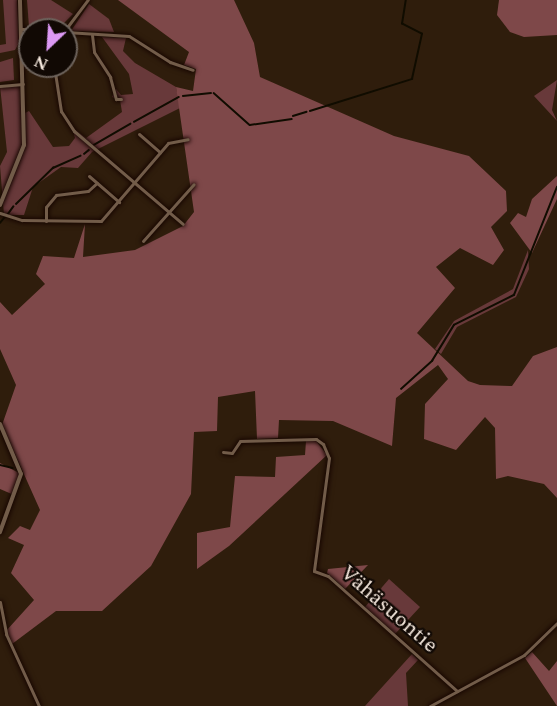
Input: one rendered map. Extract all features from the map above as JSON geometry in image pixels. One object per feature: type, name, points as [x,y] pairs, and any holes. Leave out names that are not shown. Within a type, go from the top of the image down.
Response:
[{"type":"street","points":[[20,0],[21,18]]},
{"type":"street","points":[[75,18],[88,0]]},
{"type":"street","points":[[78,33],[129,36],[170,62],[193,70]]},
{"type":"street","points":[[92,35],[94,52],[110,77],[116,99],[122,99]]},
{"type":"street","points":[[0,205],[22,153],[23,78]]},
{"type":"street","points":[[56,78],[62,113],[87,145],[183,224]]},
{"type":"street","points":[[0,86],[23,84]]},
{"type":"street","points":[[139,134],[160,152]]},
{"type":"street","points":[[0,213],[46,221],[98,221],[119,202],[168,143],[188,139]]},
{"type":"street","points":[[88,177],[119,202]]},
{"type":"street","points":[[46,221],[46,207],[56,195],[88,191],[97,183]]},
{"type":"street","points":[[142,241],[194,184]]},
{"type":"street","points":[[0,424],[21,474],[0,532]]},
{"type":"street","name":"Vähäsuontie","points":[[223,452],[232,453],[240,441],[316,440],[323,444],[329,458],[314,571],[328,576],[457,691]]},
{"type":"street","points":[[0,602],[6,634],[39,706]]},
{"type":"street","points":[[430,706],[524,656],[557,623]]},
{"type":"shaded area","points":[[3,0],[17,0],[18,45],[15,50],[0,53],[0,45],[6,44]]},
{"type":"shaded area","points":[[27,0],[51,0],[73,14],[69,18],[28,18]]},
{"type":"shaded area","points":[[118,0],[234,0],[254,43],[260,77],[394,136],[469,156],[506,191],[507,211],[491,227],[504,250],[493,265],[460,248],[436,267],[455,288],[417,333],[468,381],[480,385],[512,386],[533,356],[557,347],[557,498],[544,484],[508,476],[496,479],[495,428],[485,417],[456,450],[424,439],[425,404],[448,379],[438,365],[396,398],[392,446],[333,421],[279,420],[278,438],[257,439],[255,391],[218,397],[217,431],[194,432],[191,494],[151,566],[102,611],[56,611],[12,644],[6,631],[34,600],[11,573],[24,545],[8,538],[20,526],[30,530],[40,510],[2,425],[16,385],[0,349],[0,302],[12,315],[45,284],[36,274],[43,256],[74,258],[85,224],[83,257],[135,250],[183,226],[194,212],[176,87],[193,91],[196,69],[184,65],[189,52]]},
{"type":"shaded area","points":[[499,0],[557,0],[557,35],[524,37],[510,32],[497,15]]},
{"type":"shaded area","points":[[89,4],[109,19],[114,32],[78,31],[78,20]]},
{"type":"shaded area","points":[[102,37],[126,38],[123,51],[135,63],[176,87],[180,108],[92,152],[78,168],[61,167],[33,187],[24,215],[4,215],[0,166],[7,152],[0,86],[23,84],[25,113],[29,111],[53,147],[69,146],[75,138],[72,127],[86,138],[122,112],[120,100],[112,97],[116,89],[121,95],[133,94],[129,74]]},
{"type":"shaded area","points":[[13,58],[14,80],[0,82],[0,62]]},
{"type":"shaded area","points":[[557,80],[552,110],[557,121],[534,96]]},
{"type":"shaded area","points":[[557,176],[557,199],[532,253],[510,223],[518,213],[526,217],[532,199]]},
{"type":"shaded area","points":[[528,250],[529,269],[516,297],[457,327],[441,354],[435,349],[454,321],[513,289]]},
{"type":"shaded area","points":[[306,441],[316,441],[327,455],[229,546],[197,569],[197,533],[230,527],[235,476],[275,477],[276,457],[305,455]]},
{"type":"shaded area","points":[[0,463],[19,473],[14,495],[0,489]]},
{"type":"shaded area","points":[[368,565],[345,589],[327,573],[328,569]]},
{"type":"shaded area","points":[[389,579],[420,607],[395,634],[365,607]]},
{"type":"shaded area","points":[[532,652],[549,671],[557,661],[557,706],[525,658]]},
{"type":"shaded area","points":[[412,654],[418,660],[406,673],[408,706],[365,706]]},
{"type":"waterway","points":[[310,111],[412,79],[422,34],[402,24],[406,0]]},
{"type":"waterway","points":[[183,96],[211,93]]},
{"type":"waterway","points":[[214,93],[250,125],[292,119]]},
{"type":"waterway","points":[[134,122],[179,97]]},
{"type":"waterway","points":[[293,116],[306,112]]},
{"type":"waterway","points":[[94,145],[130,124]]},
{"type":"waterway","points":[[84,154],[89,150]]},
{"type":"waterway","points":[[16,204],[53,168],[80,156]]},
{"type":"waterway","points":[[401,389],[432,361],[454,325],[514,295],[557,187]]},
{"type":"waterway","points":[[8,214],[13,207]]},
{"type":"waterway","points":[[0,223],[5,217]]},
{"type":"waterway","points":[[0,465],[13,468]]}]
